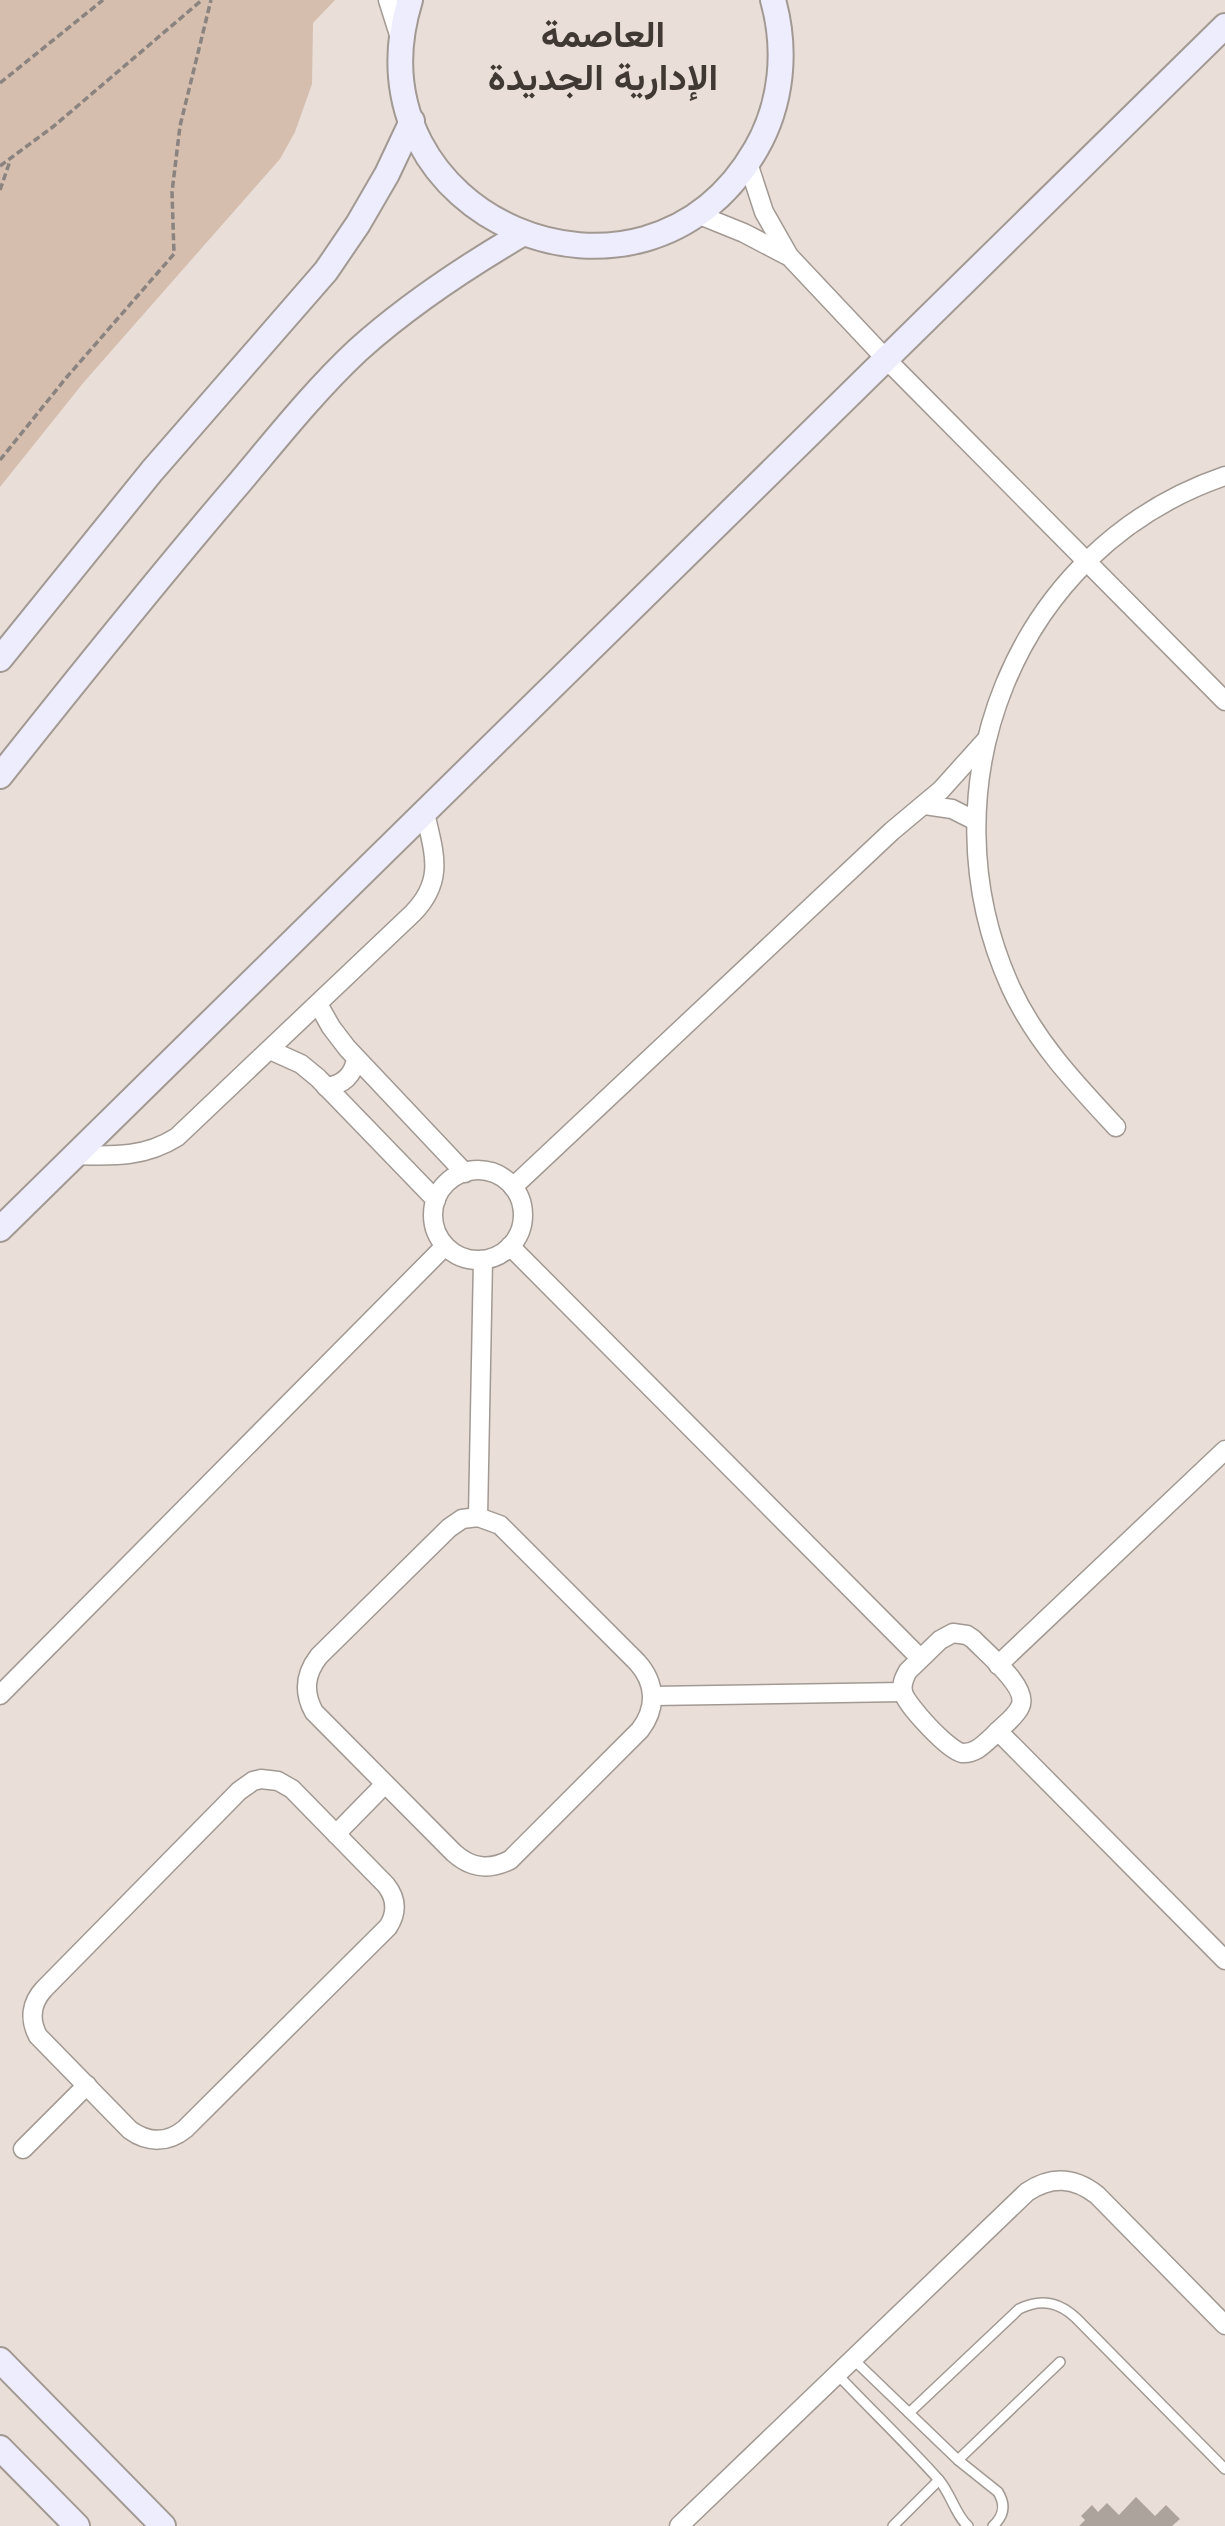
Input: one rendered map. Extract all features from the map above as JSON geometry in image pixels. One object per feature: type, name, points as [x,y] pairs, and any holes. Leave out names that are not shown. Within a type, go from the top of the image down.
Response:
[{"type":"main road","points":[[410,0],[401,41],[404,95],[422,146],[437,169],[454,190],[497,222],[522,234],[572,246],[598,246],[650,237],[674,227],[716,199],[748,163],[771,117],[778,92],[781,41],[773,0]]},
{"type":"main road","points":[[0,1228],[1225,26]]},
{"type":"main road","points":[[0,659],[152,471],[326,271],[387,174],[412,121]]},
{"type":"main road","points":[[0,775],[140,598],[305,406],[357,352],[414,303],[522,234]]},
{"type":"main road","points":[[0,2360],[163,2526]]},
{"type":"main road","points":[[0,2448],[77,2526]]},
{"type":"street","points":[[388,0],[401,41]]},
{"type":"street","points":[[748,163],[764,212],[789,256],[886,359],[1225,701]]},
{"type":"street","points":[[697,214],[744,233],[789,256]]},
{"type":"street","points":[[1116,1127],[1047,1049],[1012,989],[988,923],[978,866],[976,821],[986,740],[1002,690],[1030,632],[1046,607],[1087,561],[1115,536],[1154,510],[1225,476]]},
{"type":"street","points":[[513,1187],[892,831],[925,805],[957,774],[986,740]]},
{"type":"street","points":[[925,805],[952,809],[976,821]]},
{"type":"street","points":[[75,1155],[134,1155],[167,1144],[186,1130],[413,913],[428,895],[433,884],[435,861],[425,813]]},
{"type":"street","points":[[318,1004],[331,1027],[356,1058],[465,1172]]},
{"type":"street","points":[[270,1050],[300,1064],[326,1087],[436,1200]]},
{"type":"street","points":[[326,1087],[347,1079],[355,1066],[356,1058]]},
{"type":"street","points":[[486,1171],[505,1179],[513,1187],[522,1206],[523,1217],[517,1238],[510,1246],[493,1258],[482,1260],[462,1257],[445,1246],[435,1229],[433,1210],[447,1183],[465,1172],[486,1171]]},
{"type":"street","points":[[0,1695],[445,1246]]},
{"type":"street","points":[[510,1246],[920,1658]]},
{"type":"street","points":[[478,1517],[482,1260]]},
{"type":"street","points":[[998,1665],[1225,1450]]},
{"type":"street","points":[[478,1517],[500,1525],[637,1662],[648,1677],[653,1696],[650,1714],[640,1730],[518,1853],[501,1864],[481,1867],[461,1860],[385,1784],[314,1712],[307,1693],[309,1674],[319,1656],[449,1528],[463,1519],[478,1517]]},
{"type":"street","points":[[960,1633],[973,1639],[998,1665],[1020,1689],[1022,1702],[1016,1713],[998,1731],[976,1751],[970,1753],[952,1749],[910,1704],[903,1692],[904,1677],[920,1658],[946,1636],[960,1633]]},
{"type":"street","points":[[653,1696],[903,1692]]},
{"type":"street","points":[[998,1731],[1225,1960]]},
{"type":"street","points":[[261,1779],[278,1781],[292,1790],[390,1890],[395,1909],[388,1927],[185,2129],[173,2137],[150,2140],[136,2134],[87,2085],[38,2036],[32,2020],[34,2003],[44,1989],[239,1791],[261,1779]]},
{"type":"street","points":[[336,1834],[385,1784]]},
{"type":"street","points":[[23,2149],[87,2085]]},
{"type":"street","points":[[679,2526],[1036,2186],[1059,2180],[1079,2183],[1097,2195],[1225,2325]]},
{"type":"lane","points":[[909,2413],[1019,2308],[1035,2302],[1053,2303],[1076,2318],[1225,2469]]},
{"type":"lane","points":[[853,2358],[958,2460],[992,2487],[1002,2499],[1002,2514],[993,2526]]},
{"type":"lane","points":[[958,2460],[1060,2362]]},
{"type":"lane","points":[[837,2374],[939,2480],[953,2500],[960,2518],[968,2526]]},
{"type":"lane","points":[[893,2526],[939,2480]]},
{"type":"path","points":[[0,83],[103,0]]},
{"type":"path","points":[[0,166],[54,126],[202,0]]},
{"type":"path","points":[[0,460],[66,378],[174,254],[172,192],[180,126],[211,0]]},
{"type":"path","points":[[0,190],[10,159]]},
{"type":"shaded area","points":[[0,0],[335,0],[313,23],[312,84],[295,132],[280,159],[84,382],[0,487]]},
{"type":"building","points":[[1136,2497],[1155,2516],[1166,2505],[1180,2519],[1172,2526],[1079,2526],[1085,2520],[1081,2516],[1092,2505],[1098,2512],[1107,2503],[1119,2515]]},
{"type":"district","name":"العاصمة الإدارية الجديدة","points":[[603,56]]}]
